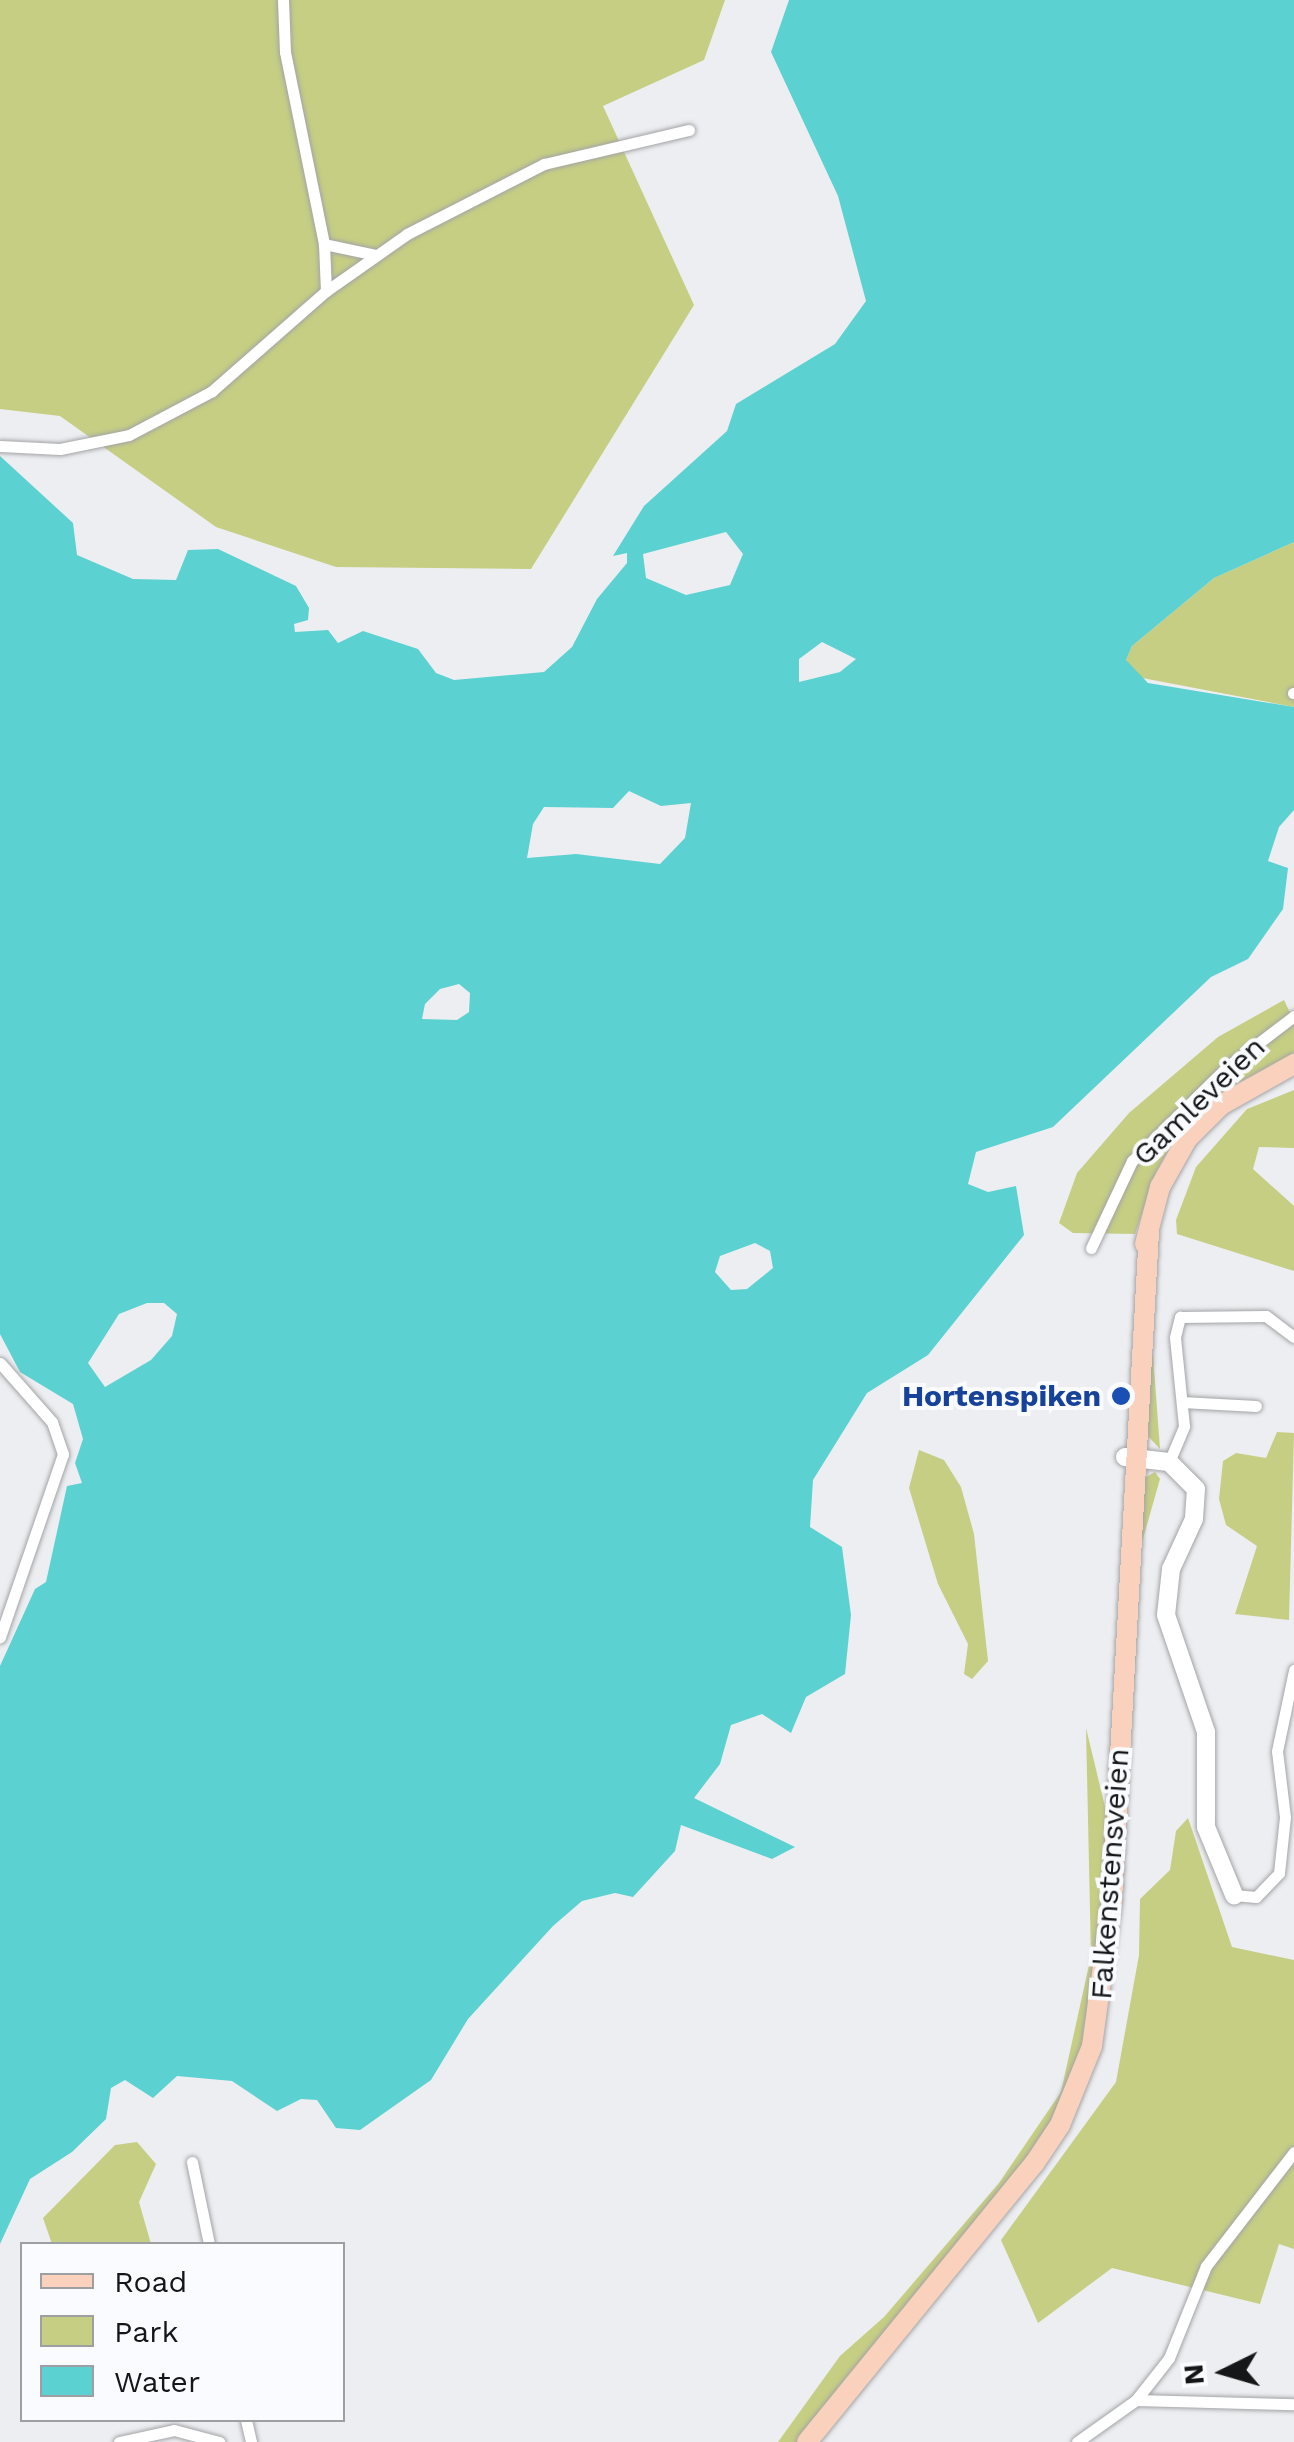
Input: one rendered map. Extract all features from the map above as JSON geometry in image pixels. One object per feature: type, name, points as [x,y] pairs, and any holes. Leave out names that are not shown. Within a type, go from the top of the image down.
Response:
[{"type":"main road","name":"Falkenstensveien","points":[[807,2442],[1034,2164],[1078,2088],[1108,1962],[1128,1570],[1134,1310],[1149,1231],[1160,1187],[1187,1139],[1221,1105],[1294,1064]]},
{"type":"street","points":[[283,0],[285,52],[324,244],[326,291]]},
{"type":"street","points":[[0,446],[60,449],[129,435],[245,367],[326,291],[376,255],[544,164],[689,130]]},
{"type":"street","points":[[324,244],[376,255]]},
{"type":"street","name":"Gamleveien","points":[[1091,1248],[1114,1195],[1144,1147],[1226,1068],[1294,1016]]},
{"type":"street","points":[[1169,1462],[1183,1440],[1175,1337],[1180,1316],[1266,1316],[1294,1338]]},
{"type":"street","points":[[0,1363],[6,1381],[52,1422],[63,1454],[0,1638]]},
{"type":"street","points":[[1182,1402],[1256,1406]]},
{"type":"street","points":[[1131,1458],[1169,1462],[1198,1498],[1171,1568],[1168,1631],[1206,1732],[1206,1826],[1234,1895],[1250,1899],[1274,1884],[1290,1816],[1276,1750],[1294,1670]]},
{"type":"street","points":[[1077,2442],[1136,2400],[1169,2358],[1206,2266],[1294,2152]]},
{"type":"street","points":[[192,2162],[209,2242]]},
{"type":"street","points":[[1136,2400],[1294,2404]]},
{"type":"street","points":[[120,2442],[174,2430],[219,2442]]},
{"type":"green space","points":[[0,0],[725,0],[704,60],[603,106],[694,305],[531,569],[336,567],[216,527],[60,416],[0,409]]},
{"type":"green space","points":[[1294,542],[1294,707],[1137,677],[1126,660],[1132,646],[1214,578]]},
{"type":"green space","points":[[1284,1000],[1294,1021],[1294,1053],[1236,1084],[1180,1130],[1156,1172],[1135,1234],[1073,1233],[1059,1223],[1077,1173],[1129,1113],[1218,1037]]},
{"type":"green space","points":[[1294,1090],[1294,1148],[1259,1147],[1253,1169],[1294,1206],[1294,1271],[1177,1234],[1176,1220],[1196,1167],[1247,1109]]},
{"type":"green space","points":[[1150,1352],[1153,1355],[1160,1449],[1146,1434]]},
{"type":"green space","points":[[1277,1432],[1294,1433],[1289,1620],[1235,1614],[1257,1546],[1226,1525],[1219,1499],[1223,1461],[1236,1453],[1266,1458]]},
{"type":"green space","points":[[919,1450],[944,1460],[961,1487],[974,1534],[988,1661],[972,1679],[964,1674],[968,1644],[938,1584],[909,1488]]},
{"type":"green space","points":[[1155,1472],[1160,1479],[1141,1546],[1134,1689],[1129,1687],[1144,1478]]},
{"type":"green space","points":[[1086,1728],[1108,1819],[1101,1984],[1091,2029],[1049,2133],[798,2442],[778,2442],[840,2356],[884,2317],[999,2183],[1061,2092],[1091,1956]]},
{"type":"green space","points":[[1188,1818],[1232,1947],[1294,1960],[1294,2249],[1279,2244],[1260,2304],[1112,2268],[1038,2323],[1001,2240],[1116,2082],[1139,1955],[1140,1899],[1170,1870],[1176,1831]]},
{"type":"green space","points":[[137,2142],[156,2164],[139,2202],[150,2242],[51,2242],[43,2218],[115,2145]]},
{"type":"water","points":[[789,0],[1294,0],[1294,542],[1214,578],[1132,646],[1126,660],[1148,683],[1294,707],[1294,810],[1279,827],[1268,861],[1288,868],[1283,909],[1248,959],[1211,977],[1053,1127],[976,1152],[968,1184],[988,1192],[1016,1186],[1024,1235],[928,1355],[867,1393],[813,1480],[810,1527],[842,1547],[851,1615],[845,1674],[806,1697],[791,1733],[762,1714],[731,1725],[720,1764],[694,1798],[795,1847],[772,1859],[681,1825],[675,1851],[633,1897],[615,1893],[582,1901],[553,1926],[468,2019],[431,2080],[360,2130],[336,2128],[317,2100],[301,2099],[277,2111],[232,2081],[177,2076],[153,2098],[125,2080],[111,2088],[106,2119],[72,2152],[30,2179],[0,2244],[0,1666],[35,1589],[46,1582],[67,1486],[82,1483],[75,1463],[83,1439],[73,1404],[20,1372],[0,1334],[0,456],[73,523],[77,555],[133,579],[176,580],[188,550],[218,549],[296,586],[309,608],[308,620],[294,624],[295,632],[328,630],[338,643],[363,631],[418,649],[436,673],[454,680],[544,672],[572,647],[597,599],[627,563],[627,553],[613,556],[644,506],[727,431],[736,404],[835,344],[866,301],[838,196],[771,52]],"holes":[[[726,532],[743,554],[730,585],[686,595],[646,578],[643,554]],[[822,642],[856,659],[840,672],[799,682],[799,659]],[[629,791],[661,806],[691,803],[685,838],[660,864],[576,854],[527,858],[533,824],[544,807],[613,808]],[[459,984],[470,993],[469,1012],[457,1020],[422,1019],[425,1004],[440,989]],[[755,1243],[770,1251],[773,1268],[747,1289],[731,1290],[715,1272],[720,1256]],[[147,1303],[164,1303],[177,1314],[172,1336],[151,1360],[105,1387],[88,1363],[119,1314]]]},
{"type":"place","name":"Hortenspiken","points":[[1121,1396]]}]
